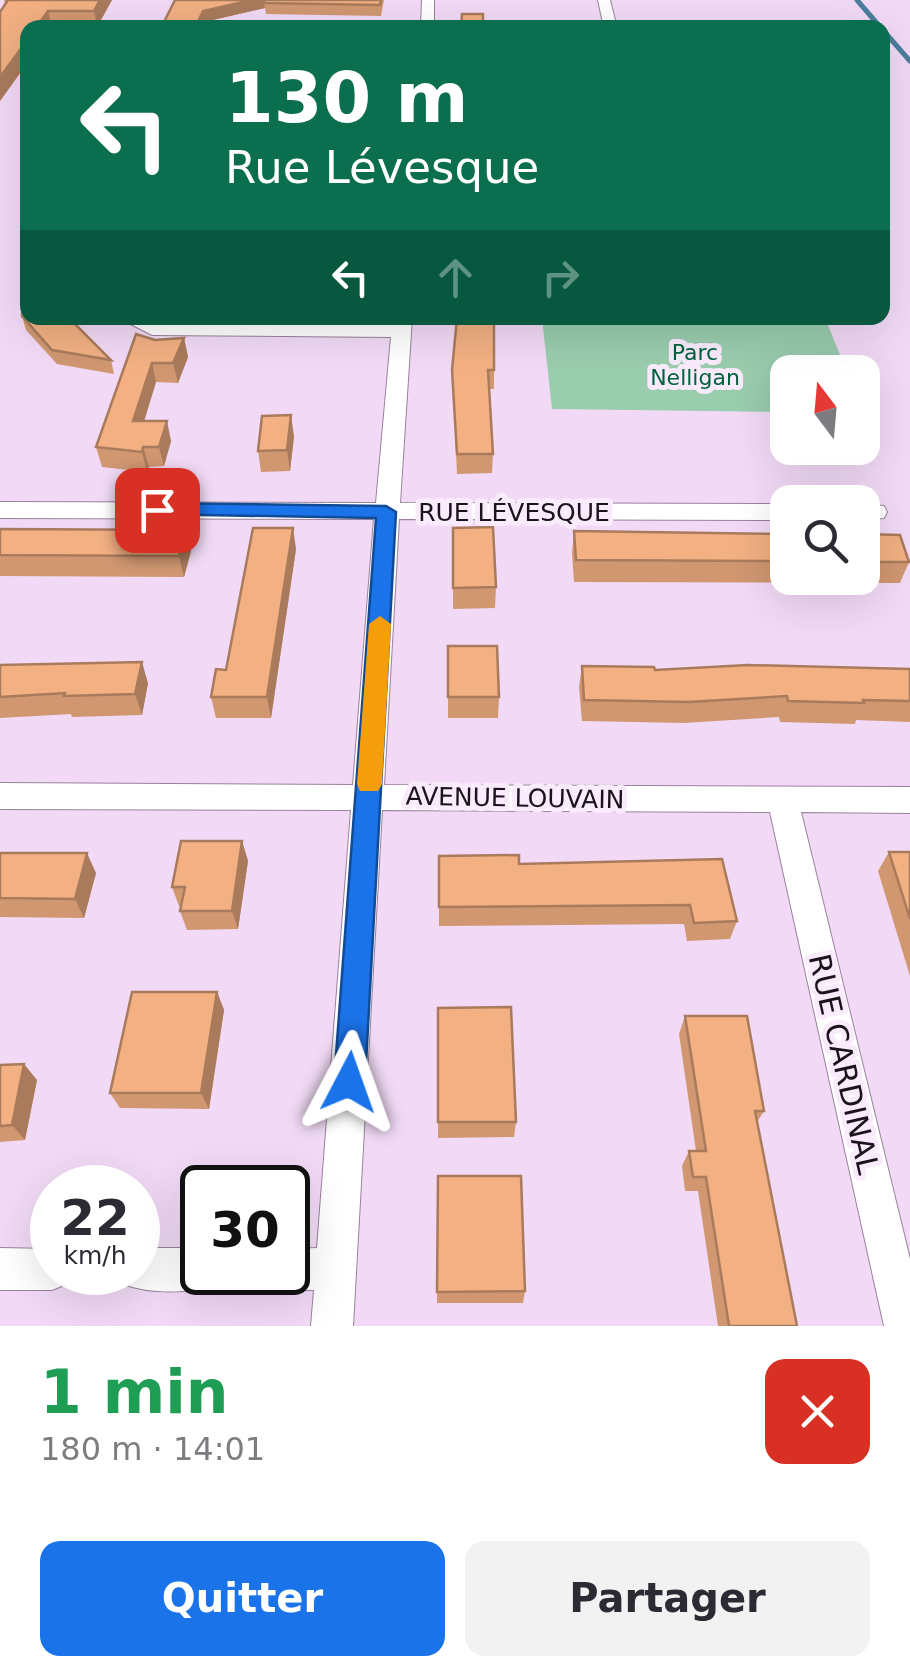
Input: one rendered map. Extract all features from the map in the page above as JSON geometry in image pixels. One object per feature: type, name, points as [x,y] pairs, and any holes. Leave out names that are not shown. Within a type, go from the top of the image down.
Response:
[{"type":"street","points":[[144,325],[152,329],[353,325]]},
{"type":"street","points":[[332,1326],[386,512],[403,325]]},
{"type":"street","name":"RUE LÉVESQUE","points":[[0,510],[770,512]]},
{"type":"street","name":"AVENUE LOUVAIN","points":[[0,796],[910,800]]},
{"type":"street","name":"RUE CARDINAL","points":[[783,802],[905,1326]]},
{"type":"street","points":[[310,1269],[336,1268]]},
{"type":"street","points":[[0,1269],[30,1269]]},
{"type":"green space","name":"Parc Nelligan","points":[[543,325],[828,325],[840,355],[770,355],[770,412],[552,409]]},
{"type":"building","points":[[8,0],[100,0],[94,11],[48,11],[42,20],[20,20],[20,50],[0,77],[0,12]]},
{"type":"building","points":[[175,0],[252,0],[203,11],[199,20],[165,20]]},
{"type":"building","points":[[381,0],[380,5],[264,3]]},
{"type":"building","points":[[462,14],[483,14],[483,20],[462,20]]},
{"type":"building","points":[[30,325],[76,325],[111,360],[52,350]]},
{"type":"building","points":[[456,325],[494,325],[494,370],[488,370],[493,454],[457,454],[452,370]]},
{"type":"building","points":[[136,334],[155,340],[184,338],[173,363],[152,363],[133,421],[167,421],[159,447],[143,447],[142,452],[96,447]]},
{"type":"building","points":[[291,415],[287,450],[258,451],[262,416]]},
{"type":"building","points":[[493,527],[496,587],[453,588],[453,528]]},
{"type":"building","points":[[253,528],[293,528],[267,697],[211,697],[216,669],[226,670]]},
{"type":"building","points":[[0,529],[186,530],[179,556],[0,555]]},
{"type":"building","points":[[574,531],[770,534],[770,561],[576,560]]},
{"type":"building","points":[[880,534],[900,535],[909,562],[880,562]]},
{"type":"building","points":[[448,646],[497,646],[499,697],[448,697]]},
{"type":"building","points":[[142,662],[135,694],[0,697],[0,665]]},
{"type":"building","points":[[748,665],[910,669],[910,701],[788,701],[787,696],[689,702],[584,700],[582,666],[655,670]]},
{"type":"building","points":[[181,841],[242,841],[232,911],[180,911],[185,887],[172,887]]},
{"type":"building","points":[[889,852],[910,852],[910,919]]},
{"type":"building","points":[[0,853],[87,853],[75,899],[0,898]]},
{"type":"building","points":[[519,855],[519,864],[722,859],[737,921],[694,923],[690,905],[439,907],[439,856]]},
{"type":"building","points":[[132,992],[217,992],[201,1093],[110,1093]]},
{"type":"building","points":[[511,1007],[516,1122],[438,1122],[438,1008]]},
{"type":"building","points":[[685,1016],[747,1016],[764,1111],[755,1111],[797,1326],[729,1326],[706,1177],[693,1177],[689,1151],[706,1151]]},
{"type":"building","points":[[24,1064],[12,1125],[0,1126],[0,1065]]},
{"type":"building","points":[[438,1176],[521,1176],[525,1291],[437,1292]]},
{"type":"waterway","points":[[857,0],[874,20]]},
{"type":"waterway","points":[[890,38],[910,61]]},
{"type":"slow traffic","points":[[369,784],[380,624]]},
{"type":"route","points":[[157,510],[386,512],[349,1082]]}]
